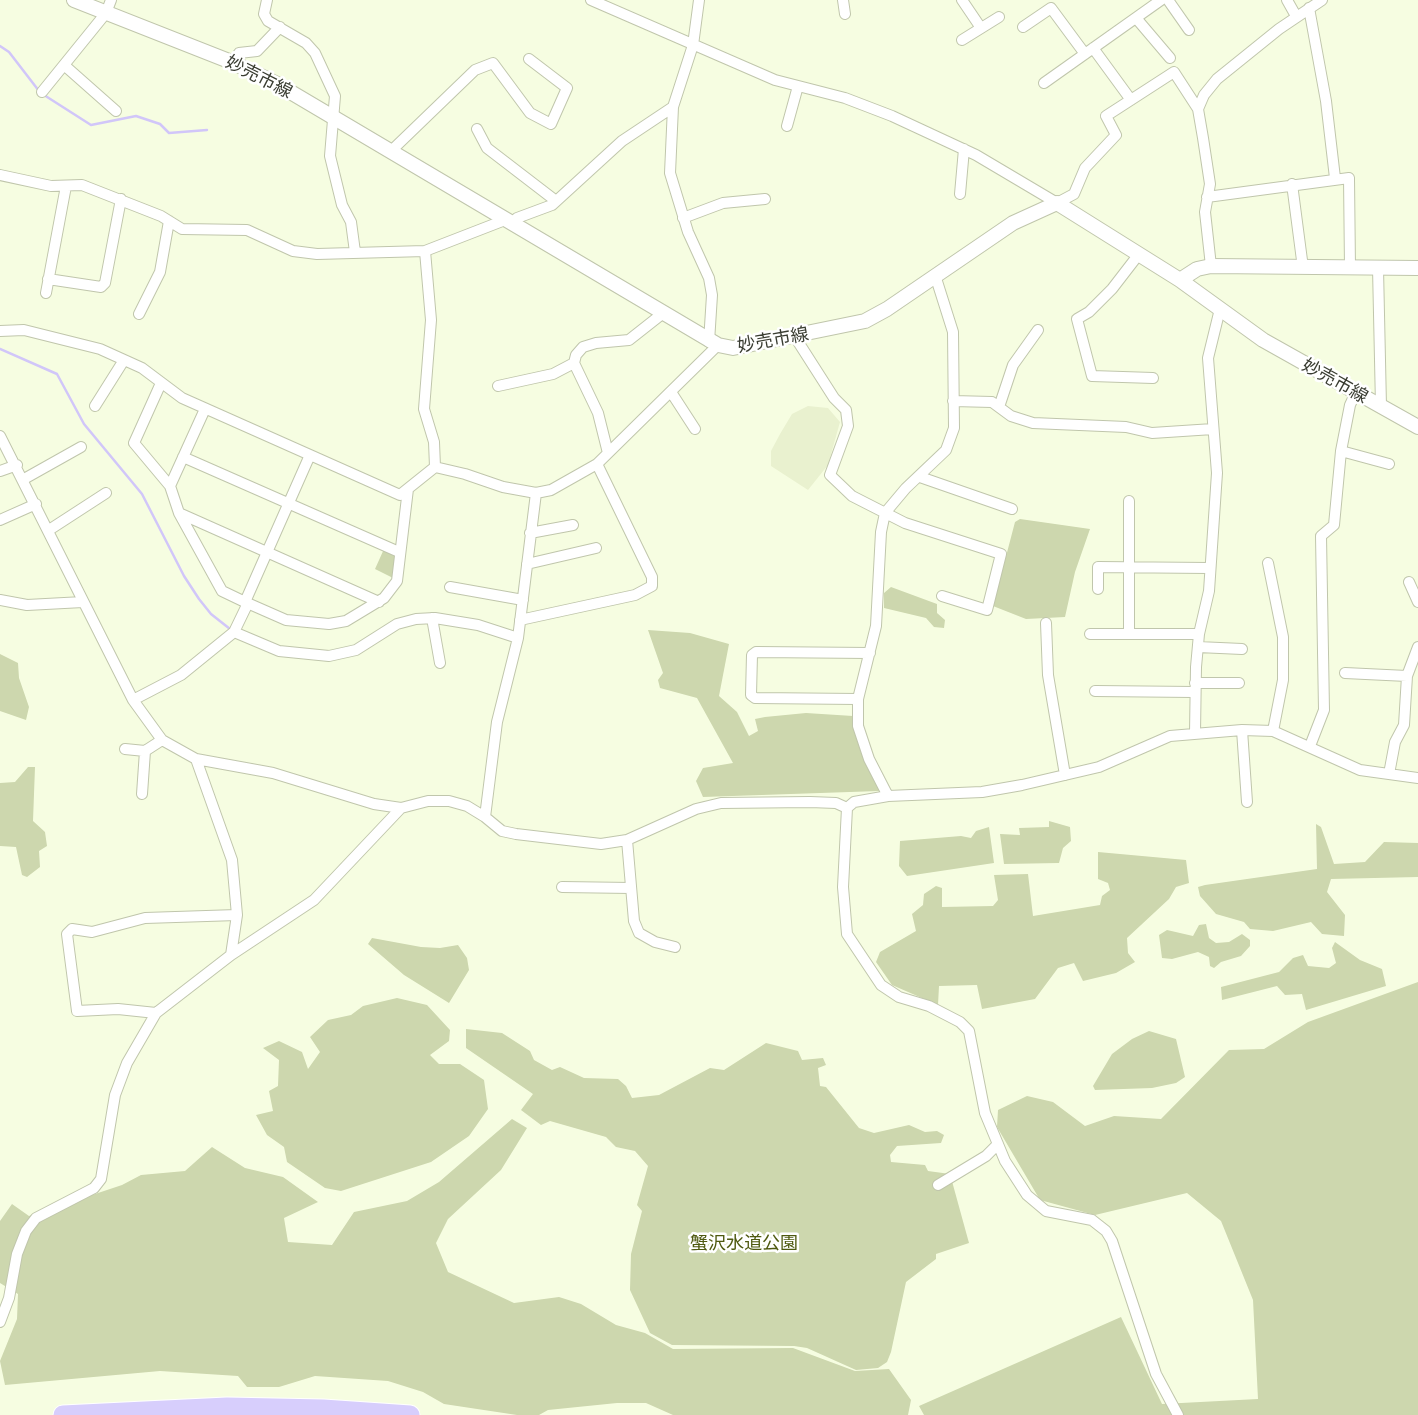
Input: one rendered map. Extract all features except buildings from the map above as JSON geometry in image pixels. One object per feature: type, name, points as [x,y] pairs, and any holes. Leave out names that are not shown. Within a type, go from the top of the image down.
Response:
[{"type":"highway","points":[[64,1415],[227,1407],[323,1409],[410,1415]]},
{"type":"main road","name":"妙売市線","points":[[74,0],[108,6],[234,63],[333,118],[713,344],[733,348],[865,321],[887,309],[1013,223],[1057,203],[1180,280],[1264,340],[1418,427]]},
{"type":"main road","points":[[1180,280],[1197,269],[1211,266],[1418,268]]},
{"type":"street","points":[[267,0],[264,14],[268,21],[306,43],[323,66],[336,103],[330,156],[342,205],[351,222],[355,252]]},
{"type":"street","points":[[591,0],[775,80],[845,98],[964,149],[1057,203],[1074,194],[1085,169],[1116,135],[1106,116],[1174,72],[1198,110],[1210,184],[1205,212],[1211,266]]},
{"type":"street","points":[[435,467],[503,488],[536,493],[551,490],[597,464],[671,392],[713,344],[709,278],[683,219],[670,173],[673,107],[693,45],[699,0]]},
{"type":"street","points":[[843,0],[845,14]]},
{"type":"street","points":[[962,0],[981,28]]},
{"type":"street","points":[[1044,83],[1161,0]]},
{"type":"street","points":[[1168,0],[1189,30]]},
{"type":"street","points":[[1287,0],[1296,16]]},
{"type":"street","points":[[1198,110],[1204,95],[1217,79],[1296,16],[1322,0]]},
{"type":"street","points":[[42,92],[108,6]]},
{"type":"street","points":[[1023,27],[1051,8],[1131,100]]},
{"type":"street","points":[[1309,8],[1326,101],[1335,178]]},
{"type":"street","points":[[962,40],[999,17]]},
{"type":"street","points":[[1136,18],[1170,58]]},
{"type":"street","points":[[234,63],[239,54],[257,51],[280,27]]},
{"type":"street","points":[[390,152],[475,70],[493,63],[530,113],[551,124],[567,88],[529,59]]},
{"type":"street","points":[[64,65],[116,111]]},
{"type":"street","points":[[787,126],[798,86]]},
{"type":"street","points":[[0,175],[51,186],[82,186],[121,199],[182,229],[197,232],[228,228],[247,230],[293,251],[317,254],[425,251],[508,222],[556,201],[622,141],[673,107]]},
{"type":"street","points":[[477,129],[487,148],[556,201]]},
{"type":"street","points":[[960,194],[964,149]]},
{"type":"street","points":[[1207,197],[1349,178],[1350,268]]},
{"type":"street","points":[[1292,184],[1303,268]]},
{"type":"street","points":[[46,293],[66,186]]},
{"type":"street","points":[[48,279],[101,287],[105,282],[121,199]]},
{"type":"street","points":[[683,219],[723,203],[765,200]]},
{"type":"street","points":[[139,314],[163,264],[169,221]]},
{"type":"street","points":[[425,251],[431,320],[424,409],[434,442],[435,467]]},
{"type":"street","points":[[1139,254],[1112,289],[1089,312],[1077,319],[1092,376],[1153,378]]},
{"type":"street","points":[[1378,268],[1381,406]]},
{"type":"street","points":[[888,796],[858,726],[858,699],[876,626],[881,532],[885,513],[906,488],[946,450],[954,428],[953,332],[935,275]]},
{"type":"street","points":[[1195,733],[1199,634],[1209,591],[1217,473],[1208,358],[1220,309]]},
{"type":"street","points":[[608,453],[598,413],[575,363],[576,355],[583,347],[629,340],[662,314]]},
{"type":"street","points":[[999,407],[1013,365],[1038,330]]},
{"type":"street","points":[[0,331],[34,333],[100,349],[124,360],[182,398],[400,495],[435,467]]},
{"type":"street","points":[[795,337],[834,398],[846,410],[848,426],[830,475],[852,496],[885,513],[1001,554],[987,610],[942,596]]},
{"type":"street","points":[[95,406],[124,360]]},
{"type":"street","points":[[498,386],[553,374],[575,363]]},
{"type":"street","points":[[161,383],[134,443],[170,486],[179,513],[222,592],[286,620],[328,624],[346,621],[379,602],[397,580],[408,489]]},
{"type":"street","points":[[671,392],[695,429]]},
{"type":"street","points":[[1310,746],[1324,710],[1321,536],[1334,525],[1341,451],[1350,405],[1356,392]]},
{"type":"street","points":[[953,401],[985,400],[1012,416],[1033,423],[1126,427],[1152,433],[1213,429]]},
{"type":"street","points":[[170,486],[205,409]]},
{"type":"street","points":[[0,436],[37,504],[83,603],[133,700],[162,740],[196,759],[240,765],[374,804],[401,808],[428,801],[449,801],[467,806],[502,831],[601,845],[627,841],[696,809],[721,803],[836,803],[847,808]]},
{"type":"street","points":[[24,479],[81,447]]},
{"type":"street","points":[[1341,451],[1389,464]]},
{"type":"street","points":[[133,700],[181,675],[234,632],[310,456]]},
{"type":"street","points":[[183,457],[399,552]]},
{"type":"street","points":[[520,620],[635,596],[652,586],[652,577],[597,464]]},
{"type":"street","points":[[0,471],[17,465]]},
{"type":"street","points":[[920,477],[1012,509]]},
{"type":"street","points":[[49,530],[106,493]]},
{"type":"street","points":[[485,817],[497,722],[518,638],[536,493]]},
{"type":"street","points":[[1129,501],[1129,634]]},
{"type":"street","points":[[0,520],[37,504]]},
{"type":"street","points":[[179,513],[379,602]]},
{"type":"street","points":[[530,533],[573,525]]},
{"type":"street","points":[[527,564],[596,548]]},
{"type":"street","points":[[1268,563],[1283,637],[1283,680],[1273,732]]},
{"type":"street","points":[[1098,589],[1098,567],[1209,568]]},
{"type":"street","points":[[1409,582],[1418,602]]},
{"type":"street","points":[[450,587],[523,600]]},
{"type":"street","points":[[0,600],[27,605],[83,603]]},
{"type":"street","points":[[234,632],[279,650],[329,656],[356,650],[397,624],[432,618],[478,625],[518,638]]},
{"type":"street","points":[[432,618],[440,663]]},
{"type":"street","points":[[1046,623],[1048,676],[1065,775]]},
{"type":"street","points":[[1090,634],[1199,634]]},
{"type":"street","points":[[1198,647],[1242,649]]},
{"type":"street","points":[[1389,774],[1395,742],[1404,725],[1407,677],[1418,647]]},
{"type":"street","points":[[858,699],[755,698],[751,695],[752,655],[756,652],[870,653]]},
{"type":"street","points":[[1345,673],[1407,677]]},
{"type":"street","points":[[1095,691],[1195,687],[1238,682]]},
{"type":"street","points":[[1242,730],[1247,802]]},
{"type":"street","points":[[1178,1415],[1156,1374],[1112,1241],[1106,1231],[1092,1220],[1046,1211],[1037,1204],[1013,1172],[985,1112],[969,1031],[960,1022],[929,1006],[899,997],[881,985],[847,934],[843,887],[847,808],[854,802],[888,796],[982,792],[1112,762],[1148,743],[1195,733],[1242,730],[1273,732],[1310,746],[1346,765],[1418,778]]},
{"type":"street","points":[[125,749],[145,751],[162,740]]},
{"type":"street","points":[[142,794],[145,751]]},
{"type":"street","points":[[196,759],[232,860],[237,915],[231,955]]},
{"type":"street","points":[[0,1322],[9,1298],[17,1254],[26,1231],[36,1218],[94,1188],[101,1179],[116,1095],[131,1055],[156,1013],[231,955],[314,900],[401,808]]},
{"type":"street","points":[[627,841],[634,921],[639,933],[655,942],[676,947]]},
{"type":"street","points":[[562,887],[631,888]]},
{"type":"street","points":[[156,1013],[118,1009],[77,1012],[67,934],[72,929],[92,932],[145,918],[237,915]]},
{"type":"street","points":[[938,1185],[986,1156],[998,1144]]},
{"type":"shaded area","points":[[808,406],[828,408],[840,422],[828,465],[808,490],[771,466],[771,451],[792,414]]},
{"type":"green space","points":[[1020,519],[1090,529],[1075,572],[1065,617],[1026,619],[993,606],[1015,522]]},
{"type":"green space","points":[[384,549],[397,558],[393,578],[375,569]]},
{"type":"green space","points":[[891,587],[937,604],[937,613],[945,620],[944,628],[934,627],[926,618],[884,608],[884,593]]},
{"type":"green space","points":[[648,630],[690,633],[729,644],[719,696],[737,712],[749,736],[758,731],[755,719],[765,717],[806,713],[853,716],[879,791],[703,797],[696,781],[703,768],[733,763],[697,698],[660,688],[658,680],[663,673]]},
{"type":"green space","points":[[0,654],[18,663],[19,678],[29,707],[26,720],[0,711]]},
{"type":"green space","points":[[28,767],[35,767],[33,821],[45,832],[47,846],[39,851],[40,867],[27,877],[22,875],[16,847],[0,846],[0,783],[15,782]]},
{"type":"green space","points":[[1049,821],[1070,827],[1071,841],[1063,848],[1059,863],[1004,864],[1000,834],[1020,835],[1019,828],[1049,827]]},
{"type":"green space","points":[[1316,824],[1321,827],[1334,864],[1365,862],[1384,842],[1418,843],[1418,877],[1331,879],[1327,892],[1345,915],[1344,936],[1322,934],[1311,922],[1273,931],[1250,929],[1244,922],[1216,914],[1200,896],[1198,887],[1205,885],[1317,869]]},
{"type":"green space","points":[[989,827],[994,863],[907,876],[899,866],[900,841],[961,836],[971,838],[976,831]]},
{"type":"green space","points":[[1098,852],[1186,860],[1189,883],[1176,887],[1169,899],[1127,938],[1128,953],[1135,962],[1116,973],[1083,981],[1074,963],[1058,968],[1035,999],[982,1009],[977,985],[939,986],[938,1005],[892,985],[876,962],[880,952],[916,931],[912,914],[923,905],[924,894],[936,886],[942,888],[942,907],[993,906],[998,900],[994,875],[1028,874],[1033,916],[1100,905],[1102,896],[1110,890],[1108,883],[1098,879]]},
{"type":"green space","points":[[1206,924],[1209,938],[1216,943],[1229,942],[1242,934],[1250,940],[1250,946],[1241,956],[1221,962],[1214,968],[1210,966],[1209,957],[1198,952],[1172,959],[1162,958],[1159,935],[1167,930],[1193,936],[1199,925]]},
{"type":"green space","points":[[372,938],[421,947],[458,945],[467,958],[469,970],[449,1003],[404,975],[368,944]]},
{"type":"green space","points":[[1335,942],[1360,960],[1382,969],[1386,986],[1306,1010],[1302,994],[1285,995],[1277,986],[1222,1000],[1221,987],[1279,972],[1293,958],[1303,955],[1308,966],[1329,968],[1336,963],[1332,948]]},
{"type":"green space","points":[[1418,982],[1418,1415],[924,1415],[919,1406],[1121,1317],[1162,1404],[1258,1399],[1253,1300],[1221,1221],[1187,1193],[1095,1215],[1040,1200],[997,1127],[998,1110],[1027,1096],[1053,1102],[1085,1126],[1114,1116],[1161,1119],[1229,1050],[1264,1049],[1308,1022]]},
{"type":"green space","points":[[397,998],[427,1005],[450,1030],[449,1041],[430,1055],[439,1064],[460,1064],[484,1080],[488,1109],[469,1136],[431,1162],[341,1191],[325,1188],[287,1162],[284,1147],[267,1135],[256,1115],[273,1111],[269,1091],[278,1086],[279,1060],[263,1048],[279,1041],[302,1052],[308,1069],[320,1052],[310,1037],[328,1020],[351,1015],[363,1006]]},
{"type":"green space","name":"蟹沢水道公園","points":[[466,1029],[502,1033],[530,1051],[534,1060],[552,1070],[560,1067],[584,1078],[618,1079],[626,1086],[632,1098],[659,1095],[710,1068],[724,1070],[766,1043],[798,1051],[802,1060],[823,1058],[826,1065],[818,1068],[820,1086],[826,1087],[859,1128],[874,1133],[909,1125],[925,1132],[937,1131],[944,1135],[941,1143],[897,1146],[890,1155],[891,1162],[925,1165],[928,1171],[950,1174],[969,1243],[936,1254],[936,1259],[906,1282],[891,1352],[887,1362],[878,1368],[856,1370],[807,1348],[794,1346],[672,1345],[650,1333],[630,1290],[631,1254],[642,1211],[637,1205],[648,1166],[635,1151],[616,1147],[606,1137],[550,1121],[541,1125],[521,1110],[533,1094],[466,1048]]},
{"type":"green space","points":[[1149,1031],[1176,1039],[1185,1077],[1176,1083],[1152,1088],[1095,1090],[1093,1086],[1112,1054],[1132,1039]]},
{"type":"green space","points":[[512,1119],[527,1128],[501,1170],[448,1219],[436,1243],[448,1272],[514,1303],[559,1297],[581,1304],[616,1325],[645,1333],[673,1349],[793,1348],[855,1371],[889,1369],[911,1400],[908,1415],[673,1415],[646,1403],[617,1403],[548,1410],[539,1415],[517,1415],[444,1404],[423,1392],[388,1381],[315,1376],[279,1387],[247,1387],[238,1376],[160,1371],[5,1385],[0,1361],[17,1319],[18,1294],[0,1283],[0,1221],[12,1204],[29,1216],[122,1185],[141,1175],[185,1171],[212,1147],[245,1168],[283,1177],[318,1202],[284,1218],[288,1242],[332,1245],[354,1212],[407,1201],[439,1182]]},
{"type":"waterway","points":[[0,46],[9,52],[39,91]]},
{"type":"waterway","points":[[44,95],[91,125],[136,116],[160,124],[169,133],[207,130]]},
{"type":"waterway","points":[[0,349],[57,374],[84,424],[142,494],[184,576],[199,599],[211,614],[230,629]]}]
